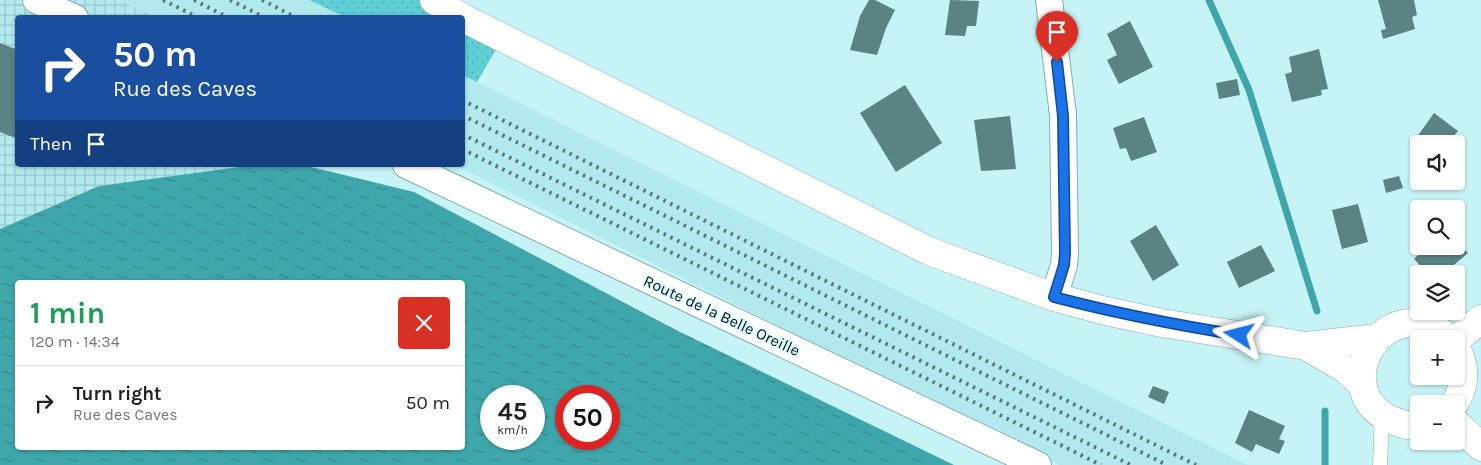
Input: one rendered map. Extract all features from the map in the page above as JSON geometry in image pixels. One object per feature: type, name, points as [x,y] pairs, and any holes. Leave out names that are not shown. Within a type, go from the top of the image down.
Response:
[{"type":"main road","points":[[434,0],[458,15]]},
{"type":"main road","points":[[465,19],[929,251],[1054,297],[1162,323],[1306,346],[1377,338]]},
{"type":"main road","points":[[1465,332],[1481,319]]},
{"type":"main road","points":[[1410,425],[1398,423],[1382,415],[1374,407],[1367,397],[1363,386],[1362,369],[1367,352],[1377,338],[1391,328],[1407,324],[1424,324],[1438,330]]},
{"type":"main road","points":[[1306,346],[1347,370],[1363,386]]},
{"type":"main road","points":[[1465,432],[1481,447]]},
{"type":"street","points":[[36,0],[69,15]]},
{"type":"street","points":[[1049,0],[1063,116],[1065,253],[1064,265],[1054,297]]},
{"type":"street","name":"Route de la Belle Oreille","points":[[410,167],[1038,465]]},
{"type":"lane","points":[[1380,465],[1382,415]]},
{"type":"shaded area","points":[[0,0],[119,0],[151,15],[15,15],[15,167],[239,167],[99,186],[0,229]]},
{"type":"shaded area","points":[[119,0],[309,0],[341,15],[151,15]]},
{"type":"shaded area","points":[[309,0],[454,0],[502,39],[477,82],[465,76],[465,15],[341,15]]},
{"type":"shaded area","points":[[465,76],[1248,465],[1059,465],[459,167],[465,167]]},
{"type":"water","points":[[239,167],[311,167],[414,192],[676,330],[954,465],[0,465],[0,229],[99,186]]},
{"type":"building","points":[[869,0],[875,0],[895,10],[886,28],[877,55],[850,50],[860,16]]},
{"type":"building","points":[[950,0],[979,1],[976,26],[967,26],[965,36],[945,35]]},
{"type":"building","points":[[1378,0],[1414,0],[1417,15],[1412,17],[1415,29],[1383,39],[1381,30],[1386,29]]},
{"type":"building","points":[[1130,21],[1153,67],[1119,84],[1107,60],[1117,55],[1107,34]]},
{"type":"building","points":[[0,43],[15,49],[15,138],[0,132]]},
{"type":"building","points":[[1319,49],[1328,89],[1321,90],[1322,95],[1292,102],[1285,74],[1292,72],[1289,57]]},
{"type":"building","points":[[1237,79],[1240,95],[1219,99],[1216,83]]},
{"type":"building","points":[[905,85],[942,143],[896,172],[860,113]]},
{"type":"building","points":[[1434,113],[1458,131],[1455,135],[1418,135]]},
{"type":"building","points":[[1010,116],[1016,169],[981,171],[974,120]]},
{"type":"building","points":[[1144,117],[1157,152],[1131,161],[1126,148],[1120,149],[1113,128]]},
{"type":"building","points":[[1399,176],[1403,188],[1386,193],[1383,180]]},
{"type":"building","points":[[1358,204],[1368,242],[1342,249],[1332,210]]},
{"type":"building","points":[[1156,225],[1179,265],[1153,281],[1130,241]]},
{"type":"building","points":[[1261,245],[1275,271],[1239,288],[1227,262]]},
{"type":"building","points":[[1465,250],[1468,253],[1454,265],[1420,265],[1414,259],[1418,255],[1465,255]]},
{"type":"building","points":[[1153,386],[1169,392],[1164,404],[1148,397]]},
{"type":"building","points":[[1249,410],[1285,426],[1279,439],[1285,441],[1279,454],[1256,444],[1252,452],[1235,443]]},
{"type":"waterway","points":[[1209,0],[1249,90],[1317,311]]},
{"type":"waterway","points":[[1325,411],[1325,465]]},
{"type":"railway","points":[[163,0],[193,15]]},
{"type":"railway","points":[[194,0],[223,15]]},
{"type":"railway","points":[[230,0],[260,15]]},
{"type":"railway","points":[[262,0],[291,15]]},
{"type":"railway","points":[[465,101],[1196,465]]},
{"type":"railway","points":[[465,116],[1167,465]]},
{"type":"railway","points":[[465,135],[1131,465]]},
{"type":"railway","points":[[465,150],[1101,465]]},
{"type":"route","points":[[1057,62],[1063,116],[1065,253],[1064,265],[1054,297],[1162,323],[1239,335]]}]
